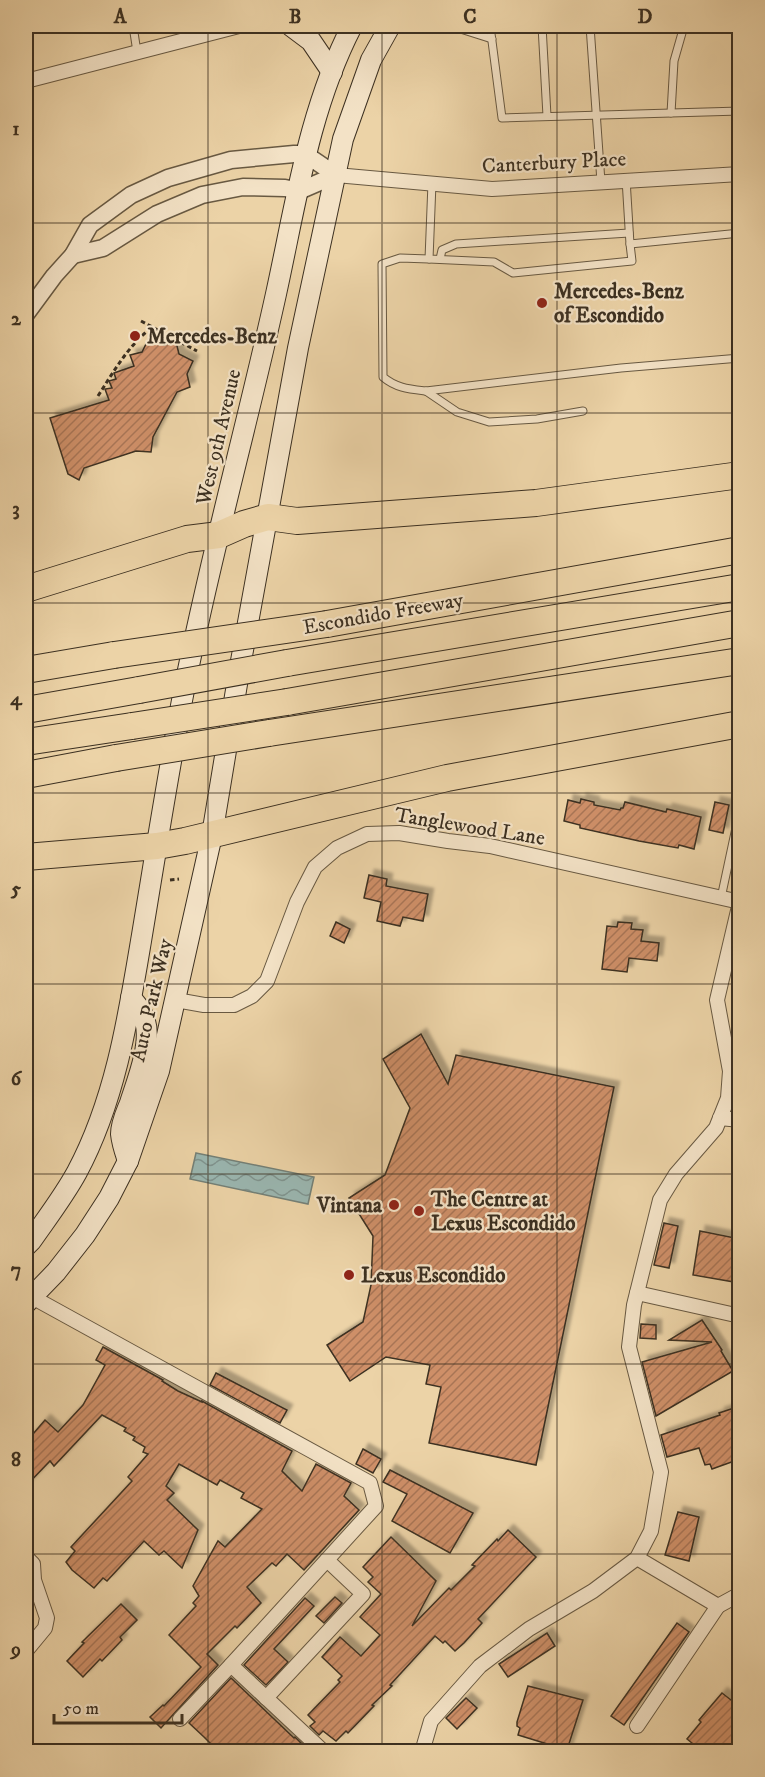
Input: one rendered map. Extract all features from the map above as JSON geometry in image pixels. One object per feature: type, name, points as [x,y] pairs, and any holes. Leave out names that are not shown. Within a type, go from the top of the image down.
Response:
[{"type":"highway","points":[[26,589],[187,538],[219,535],[244,524],[268,518],[297,521],[536,503],[740,475]]},
{"type":"highway","name":"Escondido Freeway","points":[[26,670],[327,624],[740,550]]},
{"type":"highway","points":[[26,710],[288,663],[740,587]]},
{"type":"highway","points":[[26,742],[287,702],[740,623]]},
{"type":"highway","points":[[26,775],[269,733],[740,661]]},
{"type":"highway","points":[[26,857],[157,846],[213,835],[447,778],[740,724]]},
{"type":"main road","points":[[291,26],[311,41],[332,72]]},
{"type":"main road","name":"West 9th Avenue","points":[[184,689],[308,140],[332,72],[352,26]]},
{"type":"main road","points":[[268,518],[298,348],[345,130],[371,60],[390,26]]},
{"type":"main road","name":"Auto Park Way","points":[[29,1300],[56,1272],[86,1235],[109,1198],[128,1161],[159,1071],[213,835],[239,672],[268,518]]},
{"type":"main road","name":"Auto Park Way","points":[[26,1246],[65,1192],[85,1155],[104,1109],[121,1050],[184,689]]},
{"type":"main road","points":[[128,1161],[121,1134],[123,1120],[143,1060],[147,1036],[143,1016],[131,998]]},
{"type":"street","points":[[26,81],[239,26]]},
{"type":"street","points":[[26,314],[73,255],[90,225],[131,195],[168,178],[231,160],[305,154],[336,175]]},
{"type":"street","name":"Canterbury Place","points":[[336,175],[492,189],[626,179],[740,174]]},
{"type":"street","points":[[73,255],[104,248],[156,214],[202,195],[243,187],[285,188],[298,191],[336,175]]},
{"type":"street","name":"Tanglewood Lane","points":[[176,1000],[204,1005],[234,1005],[252,996],[267,981],[297,902],[315,867],[337,848],[367,834],[399,832],[448,842],[490,846],[740,902]]},
{"type":"street","points":[[422,1752],[431,1721],[480,1666],[529,1629],[593,1591],[638,1558],[651,1532],[661,1472],[629,1347],[637,1293],[660,1200],[676,1174],[716,1128],[728,1098],[730,1071],[717,1000],[740,902]]},
{"type":"street","points":[[720,1118],[740,1120]]},
{"type":"street","points":[[637,1293],[740,1316]]},
{"type":"street","points":[[29,1300],[370,1483],[376,1506],[180,1719]]},
{"type":"street","points":[[26,1557],[33,1564],[30,1578],[47,1618],[45,1628],[26,1651]]},
{"type":"street","points":[[638,1558],[718,1606]]},
{"type":"street","points":[[266,1698],[363,1594],[327,1560]]},
{"type":"street","points":[[637,1726],[718,1606],[740,1594]]},
{"type":"street","points":[[231,1665],[324,1752]]},
{"type":"lane","points":[[133,26],[137,52]]},
{"type":"lane","points":[[451,26],[492,39]]},
{"type":"lane","points":[[490,26],[502,117],[740,111]]},
{"type":"lane","points":[[542,26],[547,116]]},
{"type":"lane","points":[[590,26],[601,182]]},
{"type":"lane","points":[[671,113],[674,61],[684,26]]},
{"type":"lane","points":[[626,179],[632,261],[513,273],[494,262],[400,258],[382,264],[383,377],[391,384],[404,389],[426,391],[621,368],[740,358]]},
{"type":"lane","points":[[429,258],[432,183]]},
{"type":"lane","points":[[440,259],[442,250],[456,244],[629,232]]},
{"type":"lane","points":[[630,244],[740,233]]},
{"type":"lane","points":[[426,391],[457,412],[489,422],[537,419],[583,411]]},
{"type":"lane","points":[[722,898],[740,809]]},
{"type":"path","points":[[141,321],[197,351]]},
{"type":"path","points":[[98,396],[119,362],[138,338],[152,327]]},
{"type":"water","points":[[196,1153],[314,1177],[308,1204],[190,1179]]},
{"type":"building","points":[[149,338],[164,345],[176,342],[179,354],[193,361],[187,374],[190,387],[177,392],[153,437],[151,452],[136,451],[84,468],[79,480],[68,474],[50,418],[109,400],[105,389],[112,388],[109,381],[116,379],[114,373],[134,366],[130,355],[142,352]]},
{"type":"building","points":[[581,799],[594,802],[594,805],[620,810],[625,802],[666,812],[667,809],[701,817],[694,849],[639,841],[580,828],[580,825],[564,821],[568,800],[580,803]]},
{"type":"building","points":[[715,802],[729,805],[723,833],[709,830]]},
{"type":"building","points":[[369,875],[387,879],[386,886],[428,894],[423,921],[403,917],[400,926],[377,921],[381,902],[364,898]]},
{"type":"building","points":[[336,922],[350,929],[344,943],[330,936]]},
{"type":"building","points":[[618,922],[632,923],[631,929],[643,930],[641,941],[659,943],[657,961],[629,958],[627,972],[602,969],[607,926],[617,927]]},
{"type":"building","points":[[421,1034],[448,1084],[456,1055],[614,1087],[536,1465],[429,1443],[441,1387],[426,1384],[430,1365],[386,1357],[350,1381],[327,1345],[363,1322],[371,1285],[373,1236],[349,1198],[385,1175],[410,1108],[383,1059]]},
{"type":"building","points":[[664,1223],[678,1226],[669,1268],[654,1265]]},
{"type":"building","points":[[700,1231],[740,1239],[740,1283],[693,1275]]},
{"type":"building","points":[[702,1320],[733,1371],[656,1416],[642,1362],[712,1342],[669,1340]]},
{"type":"building","points":[[641,1324],[656,1325],[656,1339],[640,1338]]},
{"type":"building","points":[[103,1347],[163,1380],[178,1391],[202,1401],[292,1451],[282,1471],[302,1491],[316,1464],[351,1483],[344,1496],[359,1510],[304,1570],[287,1554],[276,1566],[272,1563],[247,1587],[261,1603],[207,1654],[218,1665],[161,1728],[150,1717],[164,1706],[201,1667],[169,1635],[196,1606],[193,1603],[199,1596],[193,1586],[218,1541],[225,1547],[262,1509],[241,1498],[244,1493],[220,1480],[217,1485],[179,1464],[166,1486],[174,1493],[167,1500],[198,1530],[182,1568],[164,1551],[159,1555],[144,1541],[107,1581],[103,1578],[94,1588],[72,1570],[66,1562],[75,1551],[71,1547],[132,1481],[128,1477],[148,1454],[143,1452],[145,1447],[133,1440],[135,1437],[124,1431],[126,1428],[102,1415],[54,1466],[50,1461],[26,1486],[26,1442],[45,1420],[58,1432],[83,1405],[105,1365],[96,1360]]},
{"type":"building","points":[[216,1373],[287,1410],[280,1423],[210,1385]]},
{"type":"building","points":[[740,1406],[740,1459],[712,1469],[710,1464],[705,1465],[699,1448],[667,1457],[661,1435]]},
{"type":"building","points":[[363,1449],[381,1459],[373,1473],[356,1464]]},
{"type":"building","points":[[390,1470],[473,1513],[450,1553],[392,1521],[407,1494],[383,1482]]},
{"type":"building","points":[[678,1512],[699,1517],[689,1561],[665,1555]]},
{"type":"building","points":[[508,1530],[536,1557],[478,1619],[482,1623],[464,1643],[455,1651],[445,1641],[443,1643],[435,1636],[348,1733],[346,1731],[336,1741],[323,1731],[319,1735],[310,1726],[315,1722],[308,1715],[340,1682],[338,1680],[342,1676],[322,1657],[340,1637],[361,1656],[380,1635],[360,1617],[381,1594],[368,1582],[373,1577],[363,1567],[391,1537],[436,1581],[412,1626],[449,1588],[451,1590],[475,1566],[472,1565]]},
{"type":"building","points":[[335,1597],[342,1603],[324,1623],[316,1616]]},
{"type":"building","points":[[305,1598],[314,1606],[274,1649],[288,1662],[266,1685],[244,1665]]},
{"type":"building","points":[[121,1604],[137,1620],[120,1637],[122,1640],[83,1677],[67,1661],[84,1643],[82,1642]]},
{"type":"building","points":[[677,1623],[689,1632],[624,1725],[611,1716]]},
{"type":"building","points":[[547,1633],[555,1646],[508,1677],[499,1664]]},
{"type":"building","points":[[231,1678],[295,1737],[308,1752],[219,1752],[189,1723]]},
{"type":"building","points":[[528,1686],[583,1700],[567,1750],[518,1735],[520,1728],[517,1722]]},
{"type":"building","points":[[722,1693],[740,1707],[740,1752],[703,1752],[687,1739],[701,1722],[699,1720]]},
{"type":"building","points":[[466,1698],[477,1708],[457,1729],[446,1718]]},
{"type":"place","name":"Mercedes-Benz of Escondido","points":[[542,303]]},
{"type":"place","name":"Mercedes-Benz","points":[[135,336]]},
{"type":"place","name":"Vintana","points":[[394,1205]]},
{"type":"place","name":"The Centre at Lexus Escondido","points":[[419,1211]]},
{"type":"place","name":"Lexus Escondido","points":[[349,1275]]}]
